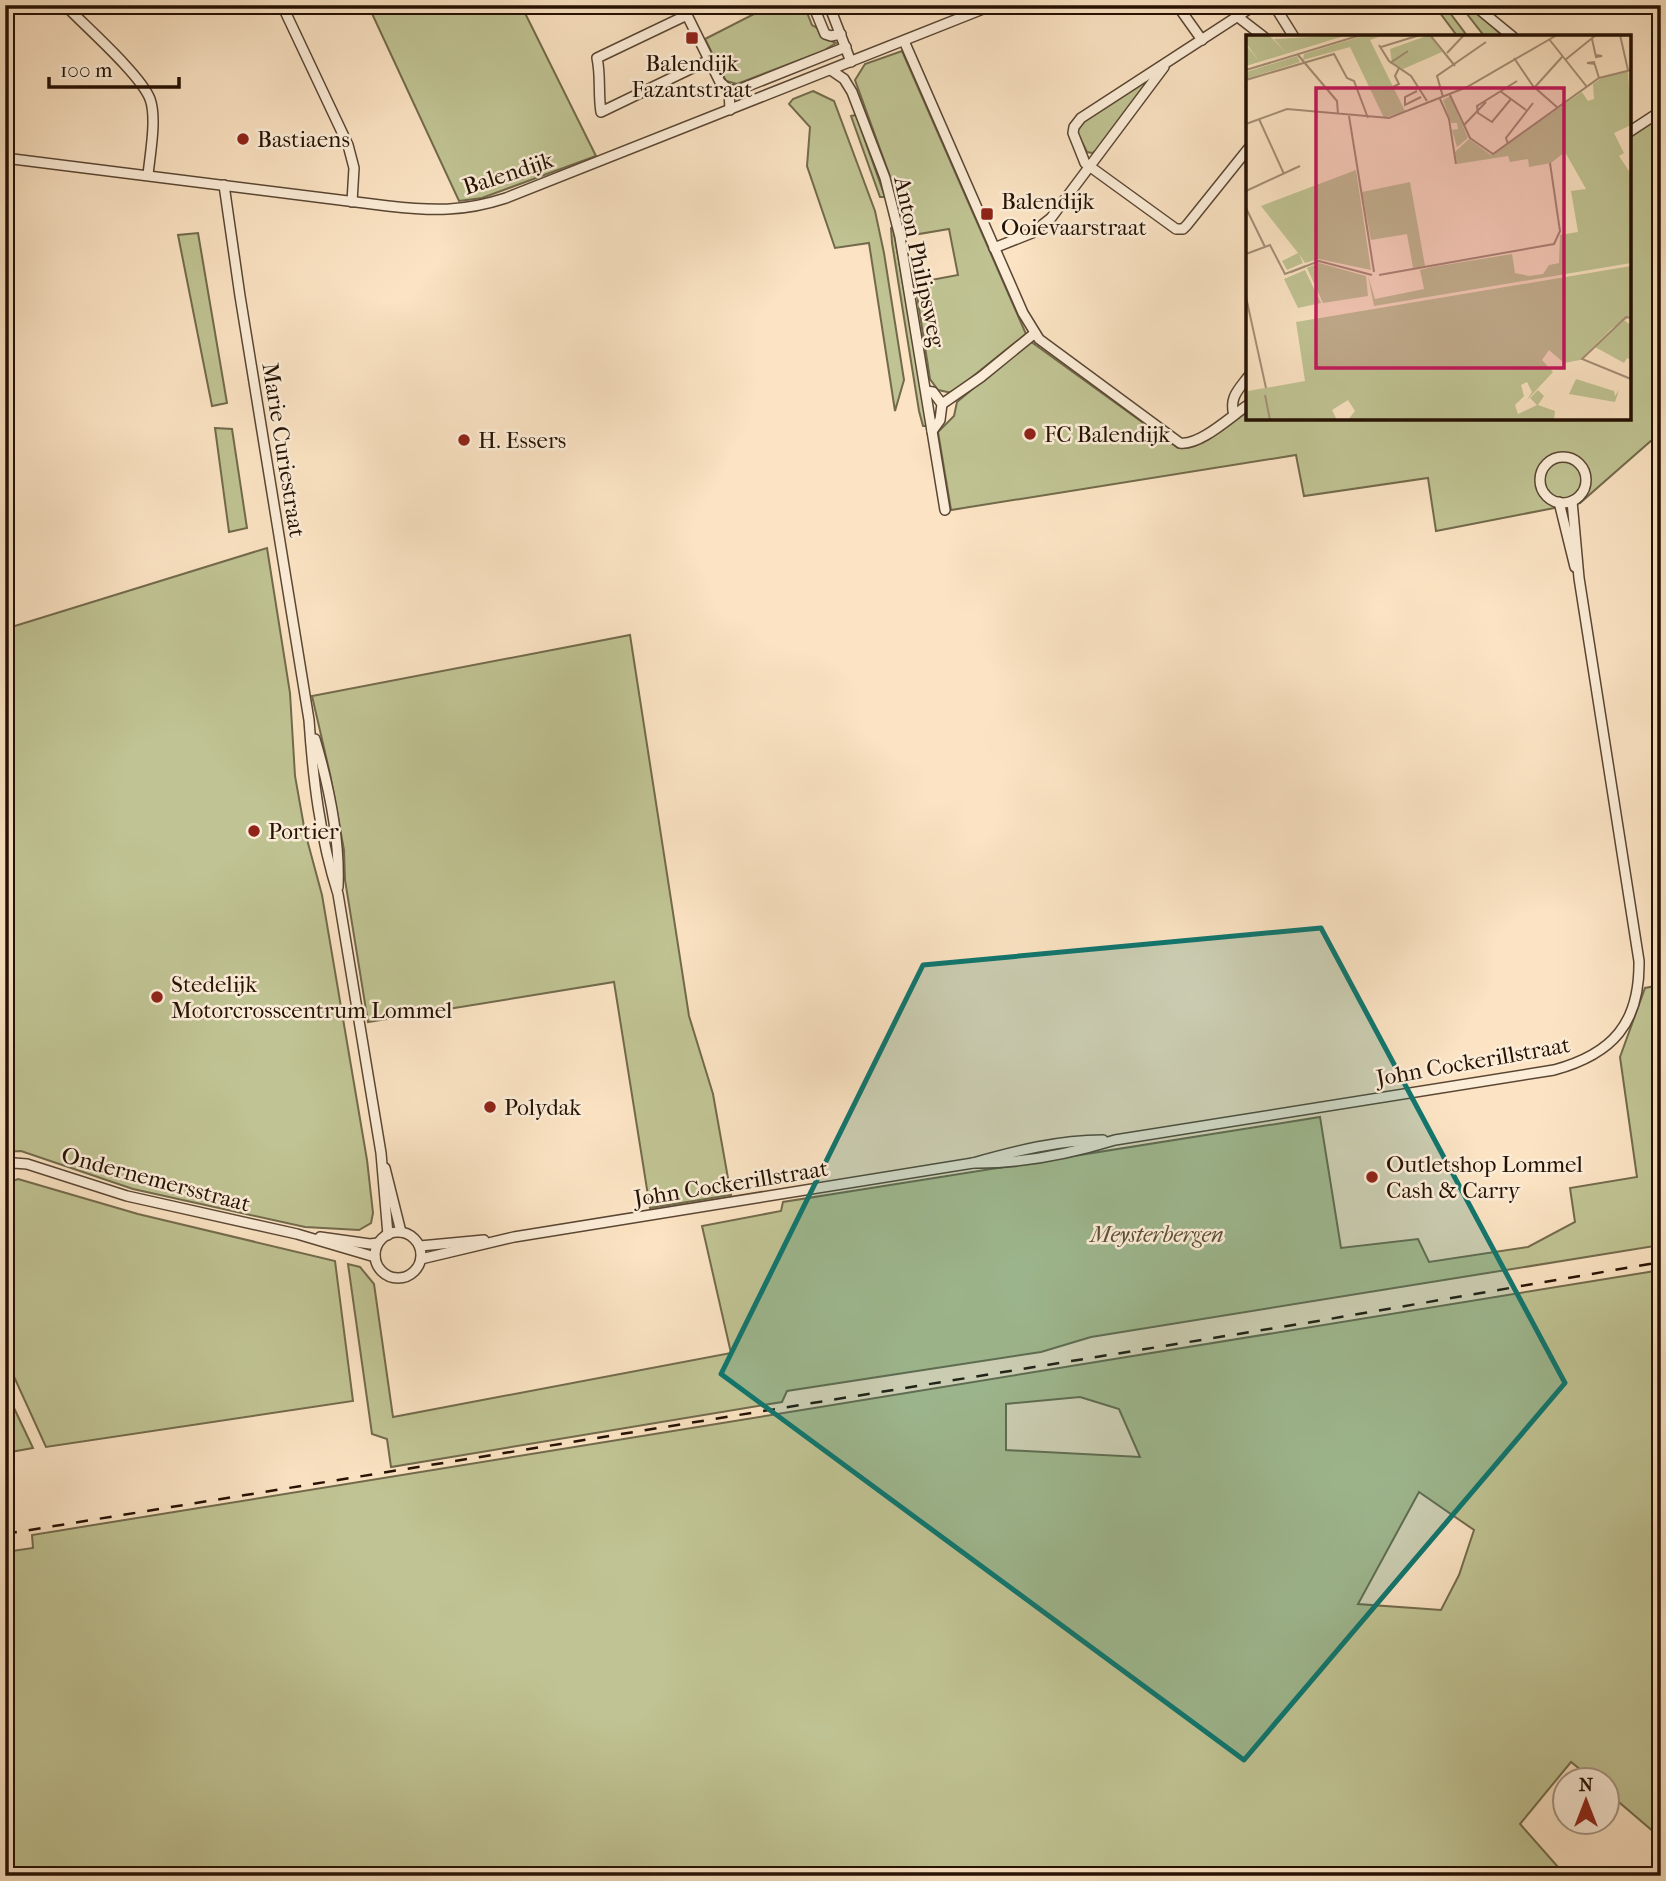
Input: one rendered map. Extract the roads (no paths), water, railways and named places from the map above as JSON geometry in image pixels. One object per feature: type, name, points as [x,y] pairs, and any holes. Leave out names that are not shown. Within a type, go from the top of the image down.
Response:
[{"type":"street","points":[[65,5],[138,80],[150,99],[152,121],[148,175]]},
{"type":"street","points":[[282,5],[352,156],[352,202]]},
{"type":"street","points":[[682,5],[720,82],[729,90],[738,90],[846,47]]},
{"type":"street","points":[[813,5],[825,34],[841,34]]},
{"type":"street","points":[[829,5],[852,62]]},
{"type":"street","name":"Balendijk","points":[[5,158],[427,211],[474,208],[506,198],[993,5]]},
{"type":"street","points":[[1177,5],[1202,40]]},
{"type":"street","points":[[1246,151],[1183,229],[1177,229],[1085,163],[1073,134],[1077,122],[1255,5]]},
{"type":"street","points":[[1274,5],[1293,35]]},
{"type":"street","points":[[1474,5],[1511,35]]},
{"type":"street","points":[[687,15],[597,58],[601,112],[709,60]]},
{"type":"street","points":[[1238,16],[1262,35]]},
{"type":"street","points":[[904,41],[1035,333],[1180,443],[1191,443],[1246,406]]},
{"type":"street","points":[[995,248],[1032,233],[1044,225],[1168,62]]},
{"type":"street","name":"Anton Philipsweg","points":[[831,70],[844,79],[852,92],[885,178],[900,237],[945,510]]},
{"type":"street","points":[[729,90],[730,110]]},
{"type":"street","points":[[1631,131],[1661,111]]},
{"type":"street","name":"Marie Curiestraat","points":[[224,185],[309,720],[314,777],[327,857],[338,894],[381,1153]]},
{"type":"street","points":[[926,391],[933,392],[942,404],[981,377],[1035,333]]},
{"type":"street","points":[[1234,415],[1231,402],[1233,396],[1246,380]]},
{"type":"street","name":"Anton Philipsweg","points":[[932,431],[940,420],[942,404]]},
{"type":"street","name":"John Cockerillstraat","points":[[419,1246],[496,1240],[973,1163],[1016,1150],[1077,1140],[1115,1140],[1555,1070],[1590,1058],[1617,1038],[1626,1023],[1637,993],[1639,961],[1579,578],[1572,501],[1584,490],[1585,473],[1576,461],[1562,457],[1548,463],[1540,475],[1540,483],[1546,496],[1559,502],[1570,553],[1579,578]]},
{"type":"street","points":[[1559,502],[1572,501]]},
{"type":"street","points":[[381,1153],[401,1232]]},
{"type":"street","points":[[381,1153],[388,1234]]},
{"type":"street","name":"Ondernemersstraat","points":[[5,1167],[14,1163],[27,1164],[142,1200],[297,1234],[375,1257]]},
{"type":"street","points":[[401,1232],[409,1234],[419,1246],[421,1259],[415,1272],[394,1278],[381,1270],[375,1257],[379,1243],[388,1234],[401,1232]]},
{"type":"street","name":"Ondernemersstraat","points":[[297,1234],[379,1243]]},
{"type":"street","name":"John Cockerillstraat","points":[[421,1259],[496,1240]]},
{"type":"railway","points":[[5,1534],[1312,1322],[1661,1262]]},
{"type":"place","name":"Balendijk Fazantstraat","points":[[692,38]]},
{"type":"place","name":"Bastiaens","points":[[243,139]]},
{"type":"place","name":"Balendijk Ooievaarstraat","points":[[987,214]]},
{"type":"place","name":"FC Balendijk","points":[[1030,434]]},
{"type":"place","name":"H. Essers","points":[[464,440]]},
{"type":"place","name":"Portier","points":[[254,831]]},
{"type":"place","name":"Stedelijk Motorcrosscentrum Lommel","points":[[157,997]]},
{"type":"place","name":"Polydak","points":[[490,1107]]},
{"type":"place","name":"Outletshop Lommel Cash & Carry","points":[[1372,1177]]},
{"type":"park label","name":"Meysterbergen","points":[[1157,1234]]}]
